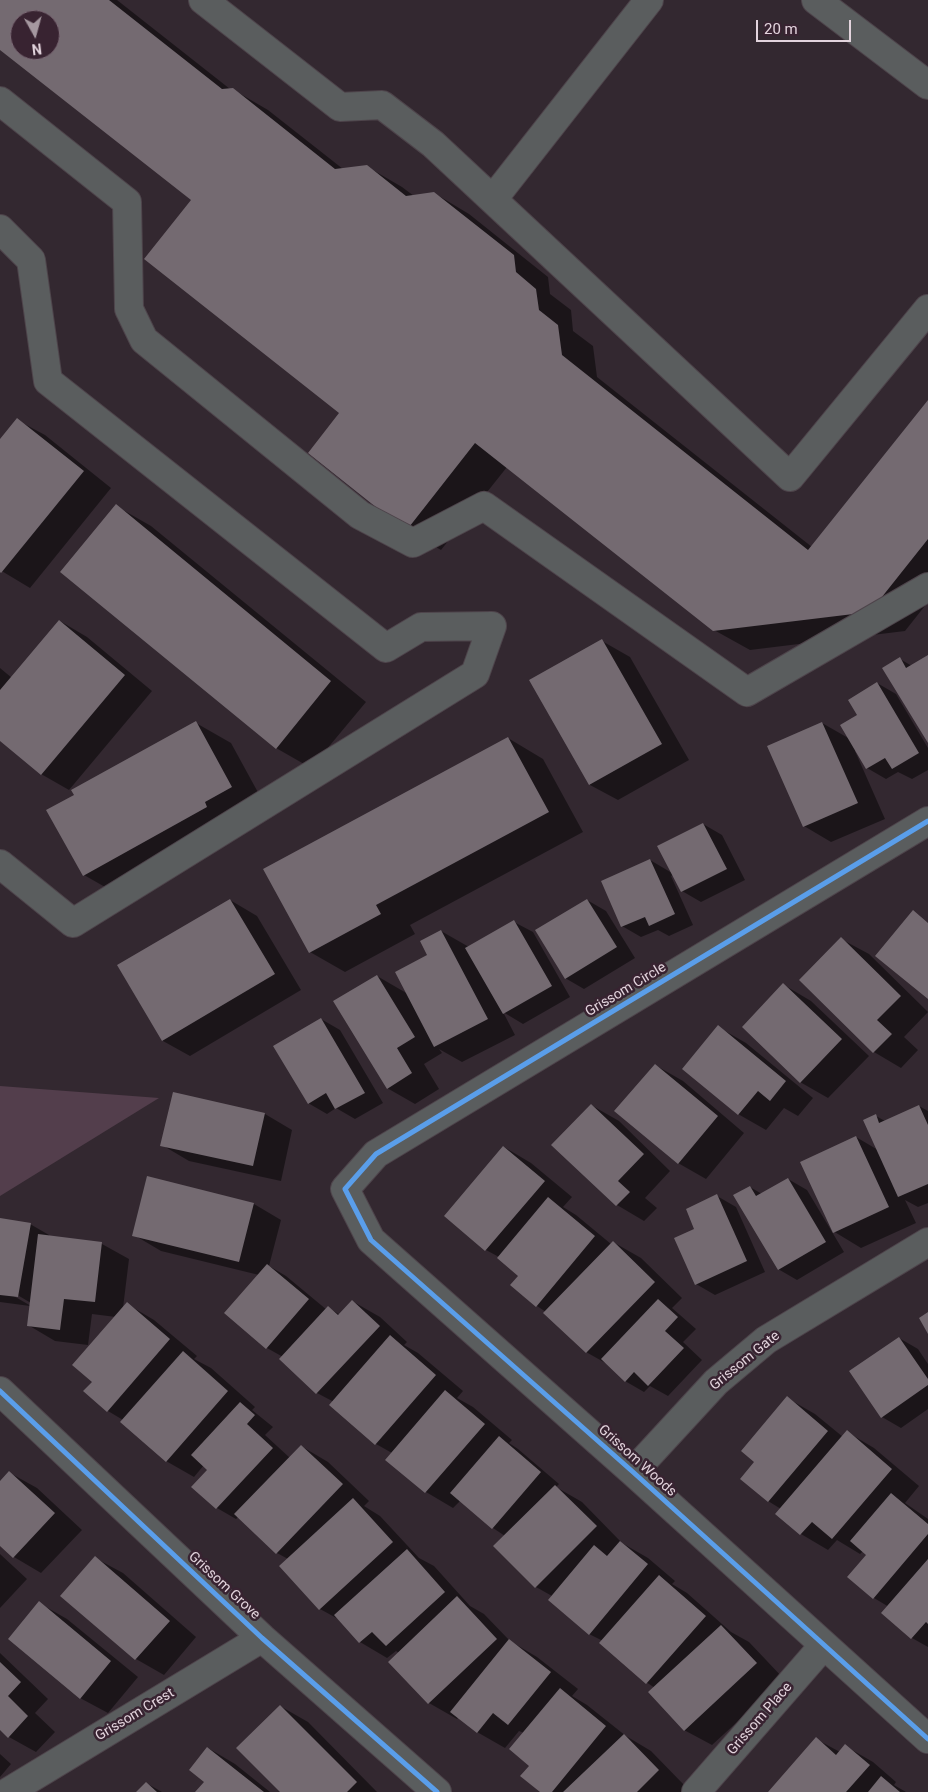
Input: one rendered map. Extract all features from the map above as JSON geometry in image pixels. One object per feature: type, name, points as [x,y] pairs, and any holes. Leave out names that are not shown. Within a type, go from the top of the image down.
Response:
[{"type":"street","points":[[203,0],[340,107],[382,105],[433,144],[790,476],[928,309]]},
{"type":"street","points":[[493,199],[649,0]]},
{"type":"street","points":[[816,0],[928,85]]},
{"type":"street","points":[[0,101],[127,202],[129,309],[144,340],[360,515],[413,543],[484,506],[747,692],[928,586]]},
{"type":"street","points":[[0,229],[31,260],[48,381],[386,648],[421,627],[492,626],[475,674],[73,923],[0,864]]},
{"type":"street","name":"Grissom Circle","points":[[345,1189],[376,1154],[928,821]]},
{"type":"street","name":"Grissom Woods","points":[[345,1189],[371,1240],[633,1472],[928,1739]]},
{"type":"street","name":"Grissom Gate","points":[[633,1472],[716,1382],[766,1340],[928,1242]]},
{"type":"street","name":"Grissom Grove","points":[[0,1391],[262,1638],[437,1792]]},
{"type":"street","name":"Grissom Crest","points":[[8,1792],[262,1638]]},
{"type":"street","name":"Grissom Place","points":[[696,1792],[824,1645]]},
{"type":"shaded area","points":[[0,1086],[159,1098],[0,1196]]},
{"type":"building","points":[[0,0],[109,0],[222,89],[233,88],[335,169],[367,165],[406,196],[434,192],[514,255],[516,272],[536,289],[539,310],[558,325],[562,355],[808,550],[928,400],[928,539],[870,612],[713,631],[475,443],[406,531],[308,453],[339,413],[144,259],[191,200],[13,60],[60,60],[60,10],[10,10],[10,58],[0,50]]},
{"type":"building","points":[[17,418],[84,471],[1,573],[0,439]]},
{"type":"building","points":[[116,504],[331,681],[276,749],[60,572]]},
{"type":"building","points":[[59,620],[125,675],[41,775],[0,741],[0,690]]},
{"type":"building","points":[[602,639],[662,744],[589,785],[529,680]]},
{"type":"building","points":[[928,655],[928,743],[882,668],[900,657],[906,668]]},
{"type":"building","points":[[877,682],[919,753],[892,769],[885,758],[866,769],[840,725],[857,715],[848,700]]},
{"type":"building","points":[[196,721],[232,787],[205,802],[207,807],[83,876],[46,810],[74,795],[71,790]]},
{"type":"building","points":[[822,722],[858,803],[803,827],[767,746]]},
{"type":"building","points":[[508,737],[549,812],[376,905],[381,914],[309,953],[263,869]]},
{"type":"building","points":[[703,823],[727,869],[681,892],[657,846]]},
{"type":"building","points":[[650,859],[675,914],[649,926],[645,917],[621,927],[601,881]]},
{"type":"building","points":[[230,899],[275,974],[162,1041],[117,965]]},
{"type":"building","points":[[587,899],[617,947],[565,979],[535,930]]},
{"type":"building","points":[[913,910],[928,923],[928,999],[875,956]]},
{"type":"building","points":[[514,920],[552,986],[503,1014],[465,948]]},
{"type":"building","points":[[441,930],[488,1019],[434,1047],[395,972],[427,955],[420,941]]},
{"type":"building","points":[[841,937],[901,996],[877,1020],[892,1034],[873,1053],[799,980]]},
{"type":"building","points":[[377,975],[415,1037],[397,1048],[412,1073],[387,1089],[333,1001]]},
{"type":"building","points":[[783,983],[842,1039],[800,1083],[742,1027]]},
{"type":"building","points":[[321,1018],[365,1093],[335,1109],[326,1093],[308,1104],[273,1046]]},
{"type":"building","points":[[718,1025],[786,1081],[770,1101],[758,1091],[738,1115],[682,1069]]},
{"type":"building","points":[[655,1064],[718,1116],[678,1164],[614,1111]]},
{"type":"building","points":[[173,1092],[265,1113],[253,1166],[160,1146]]},
{"type":"building","points":[[591,1104],[644,1154],[618,1181],[630,1192],[616,1206],[551,1145]]},
{"type":"building","points":[[919,1105],[928,1125],[928,1184],[898,1197],[863,1120],[876,1114],[879,1123]]},
{"type":"building","points":[[856,1136],[889,1207],[833,1233],[800,1162]]},
{"type":"building","points":[[503,1146],[545,1181],[485,1251],[444,1216]]},
{"type":"building","points":[[147,1176],[254,1203],[239,1262],[132,1236]]},
{"type":"building","points":[[788,1178],[826,1242],[778,1270],[733,1195],[750,1186],[756,1196]]},
{"type":"building","points":[[717,1194],[747,1261],[695,1285],[674,1238],[694,1229],[686,1209]]},
{"type":"building","points":[[548,1197],[595,1236],[536,1307],[510,1285],[518,1276],[497,1258]]},
{"type":"building","points":[[0,1218],[31,1223],[18,1297],[0,1295]]},
{"type":"building","points":[[38,1234],[102,1242],[95,1302],[64,1299],[60,1330],[27,1326]]},
{"type":"building","points":[[613,1241],[655,1282],[586,1353],[543,1313]]},
{"type":"building","points":[[267,1264],[309,1299],[266,1349],[224,1313]]},
{"type":"building","points":[[658,1299],[678,1317],[665,1331],[684,1348],[648,1386],[634,1372],[625,1382],[601,1359]]},
{"type":"building","points":[[352,1300],[380,1326],[316,1394],[279,1359],[328,1306],[338,1315]]},
{"type":"building","points":[[127,1302],[170,1339],[107,1412],[83,1391],[92,1382],[72,1365]]},
{"type":"building","points":[[928,1312],[928,1334],[919,1318]]},
{"type":"building","points":[[390,1335],[436,1375],[375,1445],[329,1405]]},
{"type":"building","points":[[899,1337],[928,1379],[928,1385],[881,1418],[849,1371]]},
{"type":"building","points":[[183,1351],[228,1391],[166,1462],[120,1422]]},
{"type":"building","points":[[445,1390],[485,1424],[425,1493],[385,1460]]},
{"type":"building","points":[[787,1396],[828,1431],[768,1502],[740,1479],[754,1462],[741,1451]]},
{"type":"building","points":[[240,1402],[255,1415],[247,1424],[273,1448],[216,1509],[191,1487],[207,1470],[191,1455]]},
{"type":"building","points":[[847,1430],[892,1469],[832,1539],[812,1522],[800,1535],[775,1514]]},
{"type":"building","points":[[499,1436],[541,1472],[492,1529],[450,1493]]},
{"type":"building","points":[[301,1445],[343,1484],[276,1554],[234,1514]]},
{"type":"building","points":[[9,1471],[55,1513],[13,1558],[0,1546],[0,1481]]},
{"type":"building","points":[[555,1485],[597,1526],[535,1588],[493,1546]]},
{"type":"building","points":[[891,1493],[928,1524],[928,1534],[873,1599],[847,1577],[866,1555],[850,1541]]},
{"type":"building","points":[[353,1498],[393,1542],[319,1610],[279,1566]]},
{"type":"building","points":[[620,1541],[648,1564],[589,1635],[548,1600],[594,1545],[607,1556]]},
{"type":"building","points":[[407,1549],[445,1592],[386,1646],[372,1632],[359,1643],[334,1615]]},
{"type":"building","points":[[95,1556],[170,1621],[135,1660],[60,1596]]},
{"type":"building","points":[[928,1559],[928,1624],[926,1622],[911,1639],[881,1613]]},
{"type":"building","points":[[659,1575],[706,1616],[646,1684],[599,1643]]},
{"type":"building","points":[[457,1596],[497,1639],[428,1704],[388,1662]]},
{"type":"building","points":[[39,1601],[111,1661],[80,1699],[8,1639]]},
{"type":"building","points":[[721,1625],[757,1663],[684,1731],[648,1692]]},
{"type":"building","points":[[509,1639],[551,1672],[508,1725],[493,1713],[477,1733],[450,1712]]},
{"type":"building","points":[[0,1662],[21,1682],[8,1696],[28,1716],[8,1738],[0,1730]]},
{"type":"building","points":[[560,1688],[606,1726],[552,1792],[540,1792],[520,1776],[529,1766],[509,1749]]},
{"type":"building","points":[[280,1705],[357,1782],[347,1792],[280,1792],[236,1748]]},
{"type":"building","points":[[624,1734],[659,1770],[637,1792],[563,1792]]},
{"type":"building","points":[[816,1737],[836,1755],[845,1744],[870,1765],[846,1792],[768,1792]]},
{"type":"building","points":[[207,1747],[264,1792],[195,1792],[204,1782],[189,1770]]},
{"type":"building","points":[[881,1776],[900,1792],[868,1792]]},
{"type":"building","points":[[146,1782],[157,1792],[136,1792]]},
{"type":"cycle path","points":[[928,821],[376,1154],[345,1189],[371,1240],[633,1472],[928,1739]]},
{"type":"cycle path","points":[[0,1391],[262,1638],[437,1792]]}]
